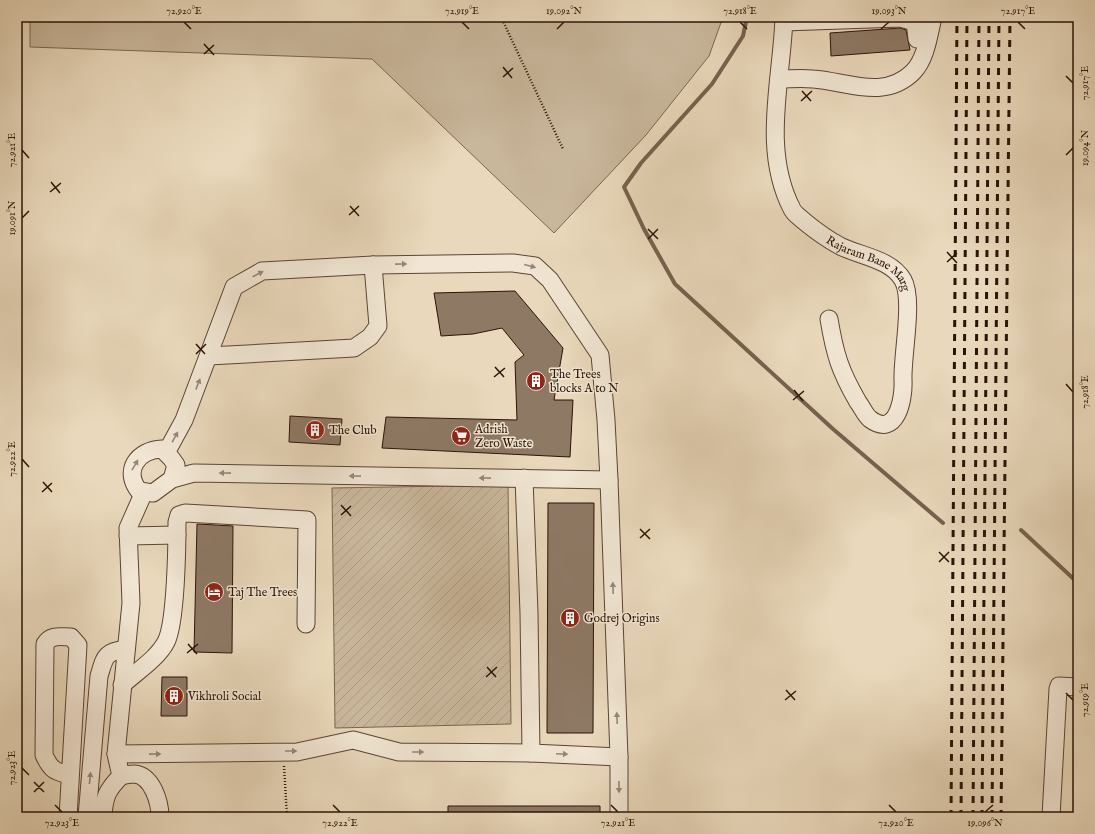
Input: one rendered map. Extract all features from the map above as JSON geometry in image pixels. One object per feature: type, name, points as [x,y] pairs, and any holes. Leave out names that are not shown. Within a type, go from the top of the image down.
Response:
[{"type":"street","points":[[779,79],[814,79],[837,84],[874,88],[894,84],[913,72],[922,57],[933,17]]},
{"type":"street","points":[[784,20],[900,18],[915,22],[917,39]]},
{"type":"street","name":"Rajaram Bane Marg","points":[[784,20],[775,114],[776,165],[792,210],[818,233],[841,246],[891,266],[903,280],[908,300],[902,366],[903,391],[898,414],[892,420],[885,424],[876,423],[869,418],[860,404],[843,376],[834,350],[829,319]]},
{"type":"street","points":[[166,453],[184,420],[234,287],[262,271],[373,265],[512,263],[535,266],[550,280],[600,356],[606,420],[609,480],[619,757],[619,817]]},
{"type":"street","points":[[208,356],[354,348],[370,337],[378,326],[373,265]]},
{"type":"street","points":[[172,479],[176,465],[162,449],[144,454],[136,462],[132,472],[132,482],[139,491],[152,493],[172,479],[194,473],[609,480]]},
{"type":"street","points":[[524,478],[529,614],[530,753]]},
{"type":"street","points":[[121,776],[116,754],[130,604],[128,528],[144,492]]},
{"type":"street","points":[[122,685],[153,657],[166,642],[171,624],[177,522],[179,515],[185,513],[307,520],[306,624]]},
{"type":"street","points":[[128,536],[177,535]]},
{"type":"street","points":[[68,817],[69,776],[78,645],[71,637],[53,637],[48,639],[45,644],[44,755],[50,767],[56,772],[69,776]]},
{"type":"street","points":[[95,811],[96,706],[99,676],[105,658],[112,651],[126,649]]},
{"type":"street","points":[[1051,817],[1058,689],[1059,686],[1078,687]]},
{"type":"street","points":[[96,706],[120,710]]},
{"type":"street","points":[[116,754],[297,752],[353,740],[399,752],[530,753],[619,757]]},
{"type":"street","points":[[95,811],[111,786],[121,776],[136,774],[146,780],[156,793],[160,807],[160,817]]},
{"type":"path","points":[[501,17],[563,149]]},
{"type":"path","points":[[283,751],[287,817]]},
{"type":"shaded area","points":[[30,17],[723,17],[709,56],[646,135],[554,233],[372,59],[30,47]]},
{"type":"shaded area","points":[[508,485],[511,724],[335,728],[332,488]]},
{"type":"building","points":[[900,28],[906,30],[910,50],[831,56],[830,33]]},
{"type":"building","name":"The Trees blocks A to N","points":[[515,291],[563,348],[554,400],[573,400],[570,457],[382,448],[386,417],[517,420],[515,362],[524,355],[502,328],[473,334],[441,336],[434,293]]},
{"type":"building","name":"The Club","points":[[290,416],[342,419],[340,445],[289,442]]},
{"type":"building","name":"Godrej Origins","points":[[548,503],[594,503],[593,733],[547,733]]},
{"type":"building","name":"Taj The Trees","points":[[197,524],[233,526],[232,653],[194,652]]},
{"type":"building","name":"Vikhroli Social","points":[[162,677],[187,677],[187,716],[161,716]]},
{"type":"building","points":[[448,806],[600,806],[600,817],[448,817]]},
{"type":"waterway","points":[[747,17],[743,36],[712,84],[641,163],[624,187],[644,229],[675,284],[833,429],[943,523]]},
{"type":"waterway","points":[[1021,530],[1078,583]]},
{"type":"railway","points":[[951,817],[957,17]]},
{"type":"railway","points":[[961,817],[967,17]]},
{"type":"railway","points":[[973,817],[979,17]]},
{"type":"railway","points":[[982,817],[989,17]]},
{"type":"railway","points":[[992,817],[999,17]]},
{"type":"railway","points":[[1001,817],[1010,17]]},
{"type":"place","name":"The Trees blocks A to N","points":[[536,381]]},
{"type":"place","name":"The Club","points":[[315,430]]},
{"type":"place","name":"Adrish Zero Waste","points":[[461,436]]},
{"type":"place","name":"Taj The Trees","points":[[214,592]]},
{"type":"place","name":"Godrej Origins","points":[[570,618]]},
{"type":"place","name":"Vikhroli Social","points":[[174,696]]}]
